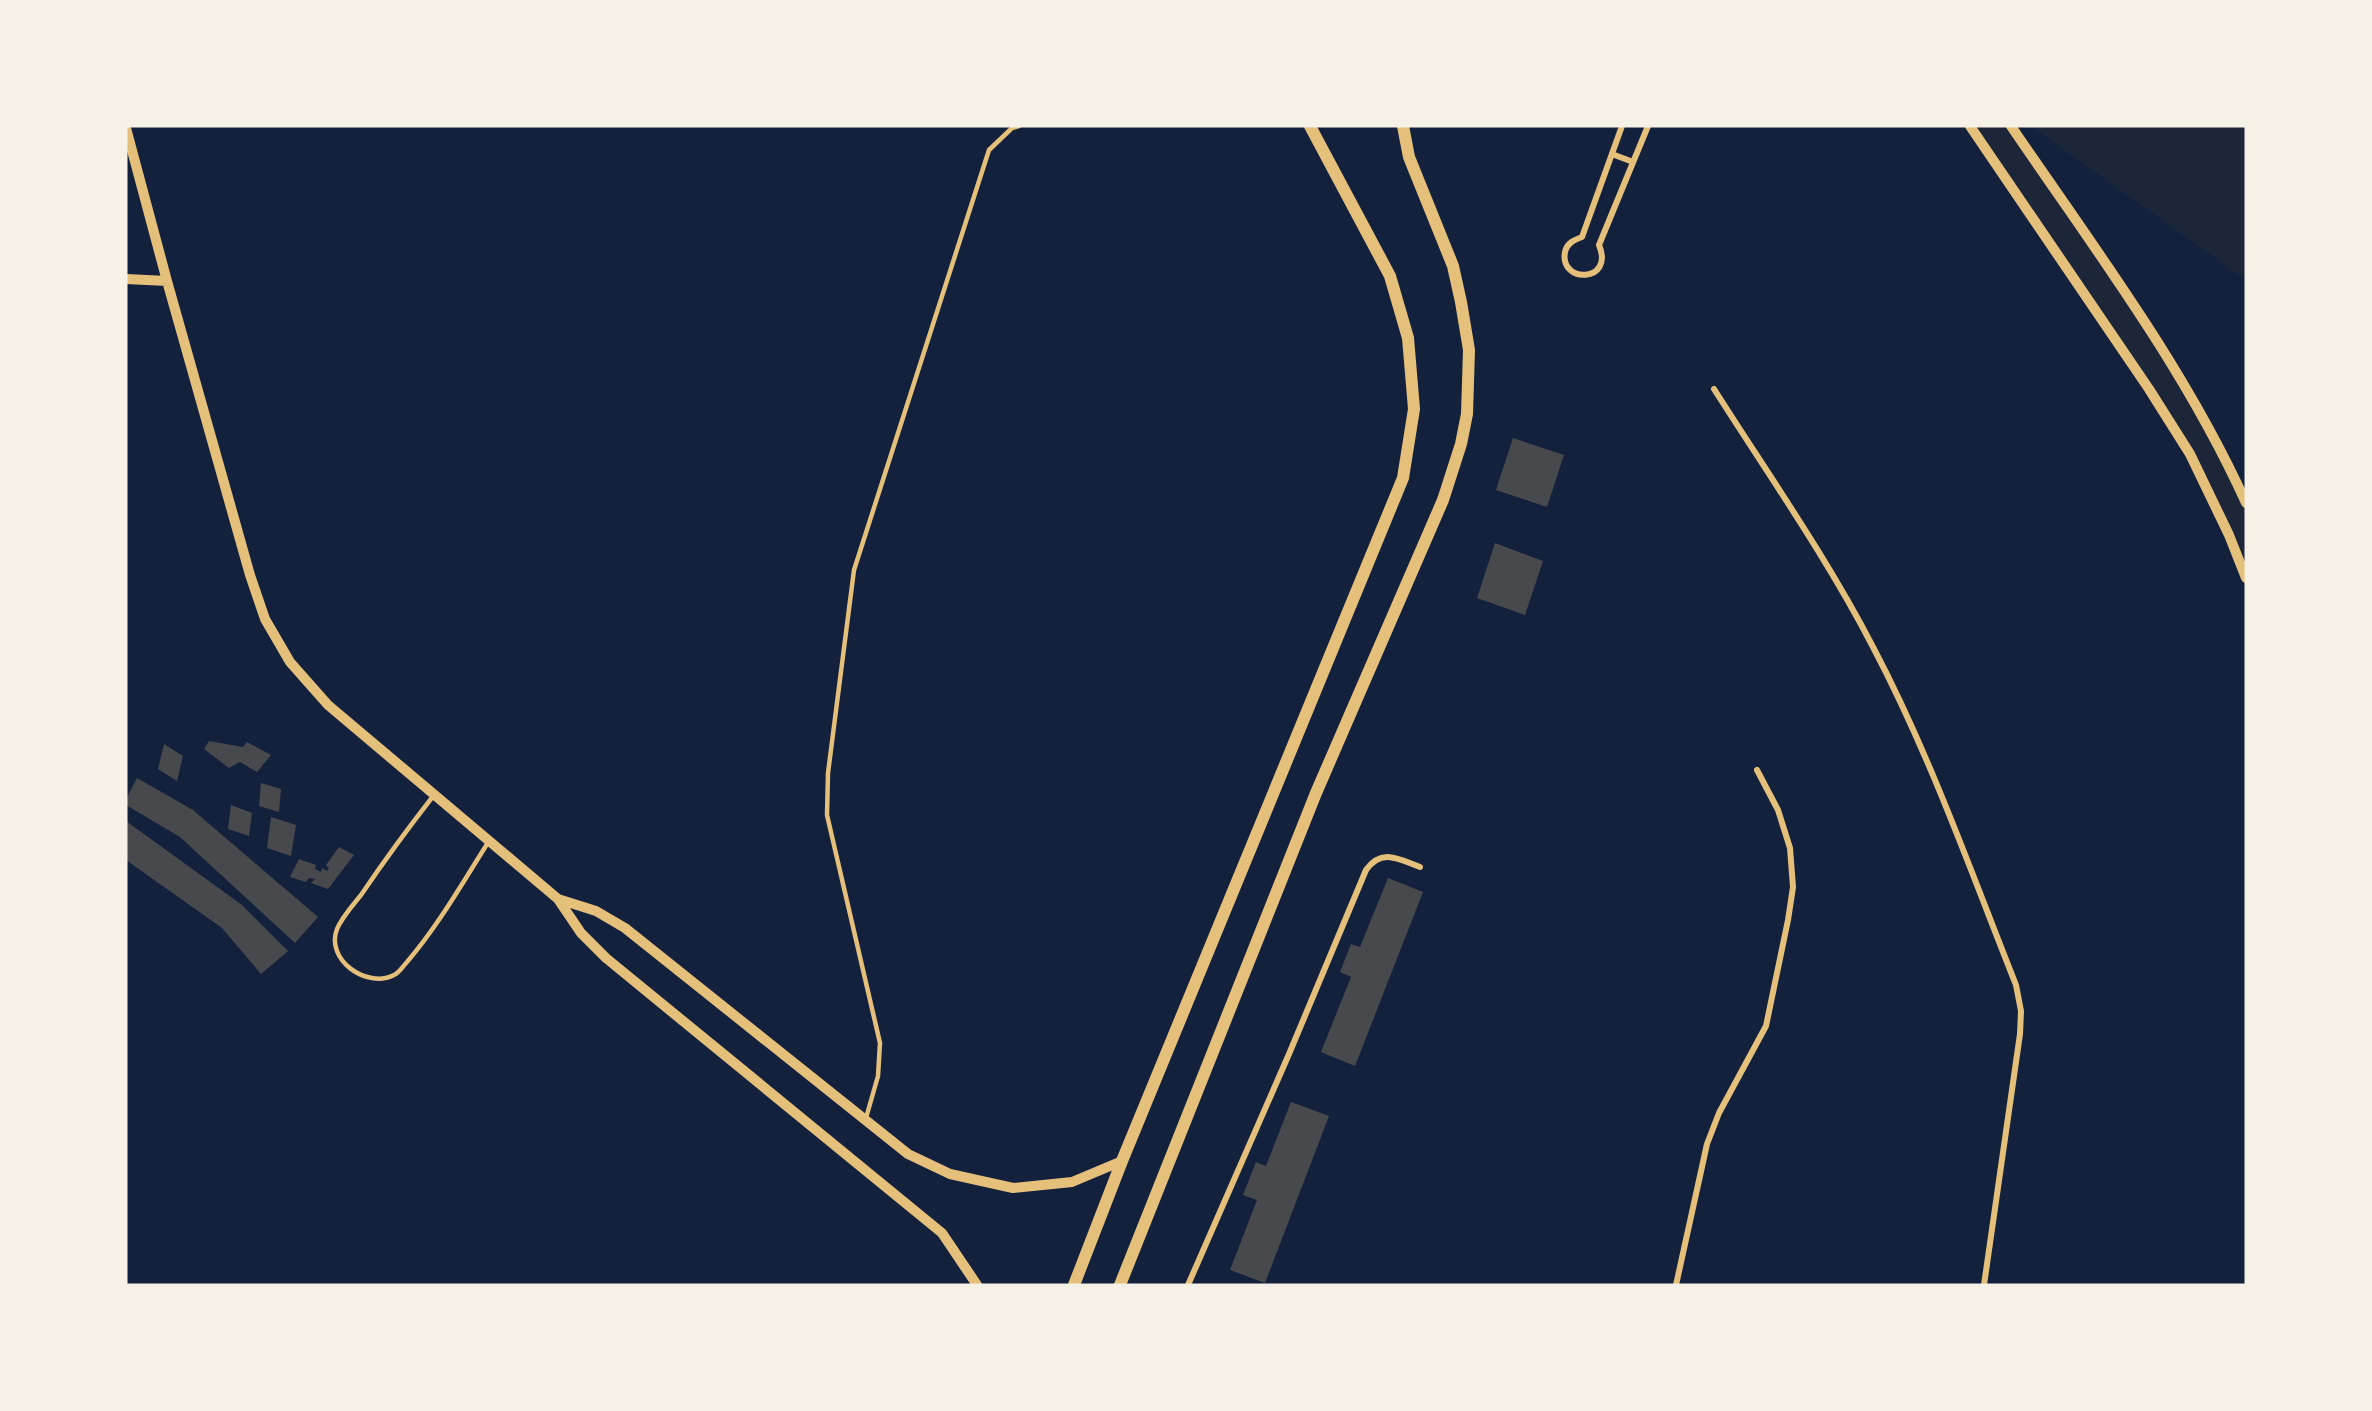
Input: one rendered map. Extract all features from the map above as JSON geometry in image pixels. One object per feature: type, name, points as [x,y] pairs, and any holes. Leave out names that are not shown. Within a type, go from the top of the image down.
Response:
[{"type":"main road","points":[[1074,1285],[1122,1161],[1403,478],[1414,409],[1408,338],[1390,276],[1310,126]]},
{"type":"main road","points":[[1120,1285],[1316,793],[1443,500],[1461,444],[1467,414],[1469,361],[1464,321],[1453,266],[1409,157],[1402,126]]},
{"type":"street","points":[[1622,126],[1582,237],[1573,240],[1564,254],[1570,269],[1577,274],[1593,273],[1599,267],[1602,253],[1599,245],[1648,126]]},
{"type":"street","points":[[1970,126],[2149,389],[2190,454],[2229,535],[2246,578]]},
{"type":"street","points":[[2011,126],[2178,373],[2228,464],[2246,503]]},
{"type":"street","points":[[126,128],[250,575],[265,619],[290,662],[328,705],[558,898],[581,933],[606,958],[942,1233],[977,1285]]},
{"type":"street","points":[[1612,154],[1633,162]]},
{"type":"street","points":[[126,279],[167,281]]},
{"type":"street","points":[[1713,389],[1851,605],[1879,658],[1917,740],[2016,985],[2021,1011],[2019,1034],[1984,1285]]},
{"type":"street","points":[[1676,1285],[1707,1144],[1719,1113],[1766,1026],[1790,909],[1793,887],[1790,848],[1779,810],[1756,770]]},
{"type":"street","points":[[1188,1285],[1366,870],[1373,861],[1383,857],[1394,858],[1420,867]]},
{"type":"street","points":[[558,898],[596,910],[625,928],[908,1154],[950,1174],[1013,1188],[1071,1182],[1122,1161]]},
{"type":"lane","points":[[865,1121],[878,1076],[880,1043],[827,815],[828,773],[854,570],[990,150],[1012,128],[1019,126]]},
{"type":"lane","points":[[435,795],[400,838],[338,928],[337,950],[342,961],[351,969],[362,975],[378,979],[395,975],[420,947],[489,841]]},
{"type":"shaded area","points":[[1969,126],[2011,126],[2178,373],[2246,503],[2246,578],[2190,454]]},
{"type":"shaded area","points":[[2031,126],[2246,126],[2246,280]]},
{"type":"building","points":[[1513,438],[1564,455],[1547,507],[1496,490]]},
{"type":"building","points":[[1495,543],[1543,561],[1525,615],[1477,598]]},
{"type":"building","points":[[209,741],[243,747],[247,742],[271,755],[257,772],[240,762],[229,768],[204,749]]},
{"type":"building","points":[[164,744],[183,756],[177,781],[158,769]]},
{"type":"building","points":[[137,778],[193,810],[318,917],[295,943],[180,837],[126,805],[126,799]]},
{"type":"building","points":[[261,783],[281,789],[279,812],[259,806]]},
{"type":"building","points":[[231,805],[252,813],[249,836],[228,829]]},
{"type":"building","points":[[271,817],[296,825],[291,856],[267,848]]},
{"type":"building","points":[[126,821],[242,905],[288,951],[261,974],[222,928],[126,860]]},
{"type":"building","points":[[339,847],[354,855],[328,889],[311,883],[315,879],[309,878],[306,882],[290,877],[299,859],[316,865],[315,869],[321,872],[322,868],[327,871],[329,868],[326,865]]},
{"type":"building","points":[[1388,878],[1423,892],[1355,1066],[1321,1052],[1351,977],[1340,972],[1351,944],[1360,947]]},
{"type":"building","points":[[1291,1102],[1329,1116],[1265,1283],[1230,1270],[1257,1200],[1243,1195],[1256,1162],[1266,1166]]}]
